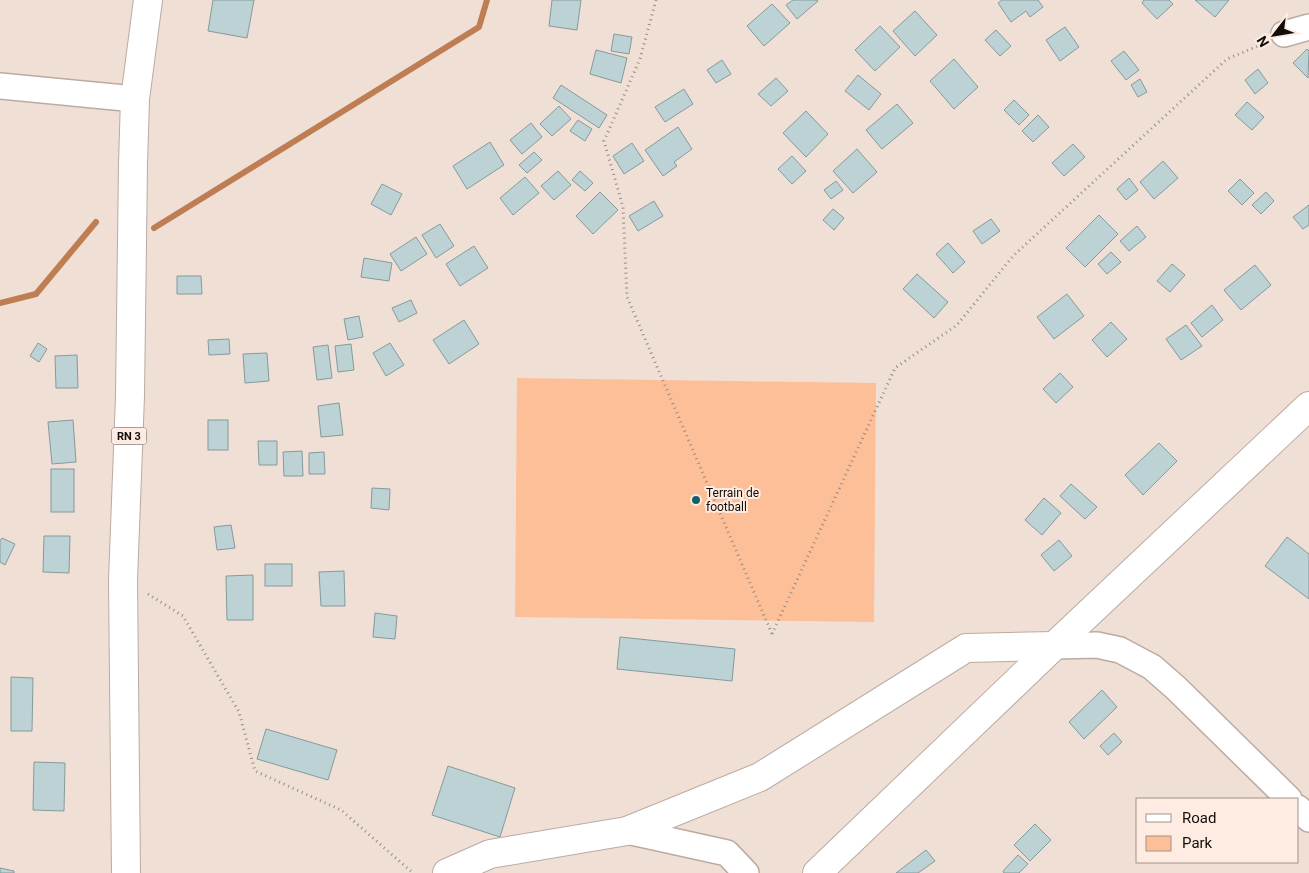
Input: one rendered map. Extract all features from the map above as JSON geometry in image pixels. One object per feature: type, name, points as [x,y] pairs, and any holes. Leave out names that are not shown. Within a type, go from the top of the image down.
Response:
[{"type":"main road","name":"RN 3","points":[[126,873],[123,580],[130,396],[133,164],[135,99],[148,0]]},
{"type":"main road","points":[[817,873],[1309,406]]},
{"type":"main road","points":[[447,873],[490,854],[627,831],[760,776],[966,648],[1054,646]]},
{"type":"street","points":[[1284,34],[1309,27]]},
{"type":"street","points":[[0,86],[135,99]]},
{"type":"street","points":[[1054,646],[1097,645],[1120,650],[1152,667],[1176,688],[1288,798]]},
{"type":"street","points":[[1299,809],[1309,819]]},
{"type":"street","points":[[627,831],[727,853],[746,873]]},
{"type":"path","points":[[656,0],[640,59],[604,141],[623,207],[627,297],[772,634],[895,368],[957,325],[1013,256],[1227,59],[1284,34]]},
{"type":"path","points":[[123,580],[183,616],[239,712],[255,771],[341,810],[413,873]]},
{"type":"green space","name":"Terrain de football","points":[[517,378],[876,383],[874,622],[515,617]]},
{"type":"building","points":[[213,0],[254,0],[247,38],[208,31]]},
{"type":"building","points":[[552,0],[581,0],[577,30],[549,26]]},
{"type":"building","points":[[793,0],[818,1],[797,19],[786,5]]},
{"type":"building","points":[[1002,0],[1038,0],[1043,7],[1030,17],[1026,11],[1011,22],[998,3]]},
{"type":"building","points":[[1144,0],[1169,0],[1173,4],[1157,19],[1142,3]]},
{"type":"building","points":[[1195,0],[1229,0],[1215,17]]},
{"type":"building","points":[[772,4],[790,23],[764,46],[747,26]]},
{"type":"building","points":[[915,11],[937,35],[915,56],[893,31]]},
{"type":"building","points":[[880,26],[900,47],[875,71],[855,50]]},
{"type":"building","points":[[1065,27],[1079,47],[1060,61],[1046,40]]},
{"type":"building","points":[[996,30],[1011,46],[1000,56],[985,40]]},
{"type":"building","points":[[614,34],[632,37],[629,54],[611,51]]},
{"type":"building","points":[[1307,49],[1309,51],[1308,78],[1293,63]]},
{"type":"building","points":[[596,50],[627,58],[621,83],[590,74]]},
{"type":"building","points":[[1124,51],[1139,70],[1126,80],[1111,61]]},
{"type":"building","points":[[954,59],[978,87],[954,109],[930,81]]},
{"type":"building","points":[[722,60],[731,74],[716,83],[707,70]]},
{"type":"building","points":[[1258,69],[1268,83],[1255,94],[1245,80]]},
{"type":"building","points":[[858,75],[881,94],[869,110],[845,91]]},
{"type":"building","points":[[776,78],[788,91],[771,106],[758,94]]},
{"type":"building","points":[[1140,79],[1147,92],[1138,97],[1131,85]]},
{"type":"building","points":[[561,85],[607,115],[599,128],[553,98]]},
{"type":"building","points":[[684,89],[693,104],[665,122],[655,107]]},
{"type":"building","points":[[1014,100],[1029,115],[1019,125],[1004,110]]},
{"type":"building","points":[[1247,102],[1264,117],[1252,130],[1235,115]]},
{"type":"building","points":[[897,104],[913,123],[882,149],[866,130]]},
{"type":"building","points":[[559,106],[571,119],[552,136],[540,124]]},
{"type":"building","points":[[806,111],[828,134],[806,157],[783,133]]},
{"type":"building","points":[[1038,115],[1049,127],[1033,142],[1022,131]]},
{"type":"building","points":[[578,120],[592,129],[585,141],[570,131]]},
{"type":"building","points":[[531,123],[542,137],[522,154],[510,140]]},
{"type":"building","points":[[678,127],[692,149],[674,162],[677,166],[663,176],[645,150]]},
{"type":"building","points":[[490,142],[504,165],[467,189],[453,166]]},
{"type":"building","points":[[632,143],[644,161],[624,174],[613,156]]},
{"type":"building","points":[[1073,144],[1085,157],[1064,176],[1052,163]]},
{"type":"building","points":[[857,149],[877,172],[853,193],[833,171]]},
{"type":"building","points":[[534,152],[542,160],[527,173],[519,165]]},
{"type":"building","points":[[792,156],[806,171],[792,184],[778,169]]},
{"type":"building","points":[[1163,161],[1178,178],[1154,199],[1140,182]]},
{"type":"building","points":[[558,171],[571,185],[554,200],[541,186]]},
{"type":"building","points":[[580,171],[593,183],[585,191],[572,180]]},
{"type":"building","points":[[525,177],[539,193],[513,215],[500,198]]},
{"type":"building","points":[[1129,178],[1138,190],[1126,200],[1117,189]]},
{"type":"building","points":[[1240,179],[1254,193],[1242,205],[1228,191]]},
{"type":"building","points":[[836,181],[843,190],[831,199],[824,190]]},
{"type":"building","points":[[382,184],[402,194],[391,215],[371,204]]},
{"type":"building","points":[[600,192],[618,210],[593,234],[576,216]]},
{"type":"building","points":[[1266,192],[1274,201],[1261,214],[1252,205]]},
{"type":"building","points":[[654,201],[663,216],[638,231],[629,216]]},
{"type":"building","points":[[1309,205],[1309,225],[1303,229],[1293,217]]},
{"type":"building","points":[[833,209],[844,218],[834,230],[823,220]]},
{"type":"building","points":[[1099,215],[1118,234],[1085,267],[1066,248]]},
{"type":"building","points":[[991,219],[1000,231],[982,244],[973,231]]},
{"type":"building","points":[[440,224],[454,246],[436,258],[422,235]]},
{"type":"building","points":[[1137,226],[1146,237],[1129,251],[1120,241]]},
{"type":"building","points":[[416,237],[427,254],[401,271],[390,254]]},
{"type":"building","points":[[948,243],[965,262],[953,273],[936,254]]},
{"type":"building","points":[[474,246],[488,268],[460,286],[446,264]]},
{"type":"building","points":[[1111,252],[1121,262],[1107,274],[1098,264]]},
{"type":"building","points":[[364,258],[392,263],[389,281],[361,277]]},
{"type":"building","points":[[1172,264],[1185,275],[1170,292],[1157,281]]},
{"type":"building","points":[[1255,265],[1271,285],[1241,310],[1224,290]]},
{"type":"building","points":[[917,274],[948,302],[934,318],[903,289]]},
{"type":"building","points":[[177,276],[201,276],[202,294],[177,294]]},
{"type":"building","points":[[1067,294],[1084,316],[1054,339],[1037,317]]},
{"type":"building","points":[[411,300],[417,313],[399,322],[392,308]]},
{"type":"building","points":[[1212,305],[1223,320],[1202,337],[1191,323]]},
{"type":"building","points":[[359,316],[363,337],[348,340],[344,319]]},
{"type":"building","points":[[464,320],[479,344],[449,364],[433,340]]},
{"type":"building","points":[[1111,322],[1127,339],[1107,357],[1092,340]]},
{"type":"building","points":[[1186,325],[1202,346],[1181,360],[1166,339]]},
{"type":"building","points":[[229,339],[230,354],[209,355],[208,340]]},
{"type":"building","points":[[38,343],[47,349],[39,362],[30,356]]},
{"type":"building","points":[[390,343],[404,365],[386,376],[373,353]]},
{"type":"building","points":[[351,344],[354,370],[338,372],[335,346]]},
{"type":"building","points":[[328,345],[332,378],[317,380],[313,347]]},
{"type":"building","points":[[267,353],[269,381],[245,383],[243,354]]},
{"type":"building","points":[[77,355],[78,388],[56,388],[55,356]]},
{"type":"building","points":[[1060,373],[1073,387],[1056,403],[1043,389]]},
{"type":"building","points":[[339,403],[343,435],[321,437],[318,406]]},
{"type":"building","points":[[73,420],[76,462],[52,464],[48,422]]},
{"type":"building","points":[[208,420],[228,420],[228,450],[208,450]]},
{"type":"building","points":[[258,441],[277,441],[277,465],[259,465]]},
{"type":"building","points":[[1159,443],[1177,461],[1143,495],[1125,475]]},
{"type":"building","points":[[302,451],[303,476],[284,476],[283,452]]},
{"type":"building","points":[[324,452],[325,474],[309,474],[309,453]]},
{"type":"building","points":[[51,469],[74,469],[74,512],[51,512]]},
{"type":"building","points":[[1071,484],[1097,507],[1085,519],[1060,496]]},
{"type":"building","points":[[372,488],[390,489],[389,510],[371,508]]},
{"type":"building","points":[[1044,498],[1061,513],[1042,535],[1025,520]]},
{"type":"building","points":[[231,525],[235,548],[217,550],[214,527]]},
{"type":"building","points":[[44,536],[70,536],[69,573],[43,572]]},
{"type":"building","points":[[1287,537],[1309,554],[1309,599],[1265,566]]},
{"type":"building","points":[[2,538],[15,544],[5,565],[0,562],[0,541]]},
{"type":"building","points":[[1059,540],[1072,556],[1054,571],[1041,555]]},
{"type":"building","points":[[265,564],[292,564],[292,586],[265,586]]},
{"type":"building","points":[[344,571],[345,606],[321,606],[319,572]]},
{"type":"building","points":[[253,575],[253,620],[227,620],[226,576]]},
{"type":"building","points":[[375,613],[397,616],[395,639],[373,637]]},
{"type":"building","points":[[620,637],[735,649],[732,681],[617,669]]},
{"type":"building","points":[[11,677],[33,678],[32,731],[11,731]]},
{"type":"building","points":[[1102,690],[1117,707],[1084,739],[1069,722]]},
{"type":"building","points":[[266,729],[337,750],[328,780],[257,759]]},
{"type":"building","points":[[1114,733],[1122,742],[1108,755],[1100,746]]},
{"type":"building","points":[[34,762],[65,763],[64,811],[33,810]]},
{"type":"building","points":[[448,766],[515,788],[500,837],[432,815]]},
{"type":"building","points":[[1035,824],[1051,840],[1030,861],[1014,845]]},
{"type":"building","points":[[926,850],[935,861],[918,873],[896,873]]},
{"type":"building","points":[[1018,855],[1028,864],[1019,873],[1004,873],[1003,871]]},
{"type":"building","points":[[0,868],[14,871],[14,873],[0,873]]},
{"type":"waterway","points":[[154,228],[479,27],[487,0]]},
{"type":"waterway","points":[[0,303],[36,294],[96,222]]},
{"type":"place","name":"Terrain de football","points":[[696,500]]}]
